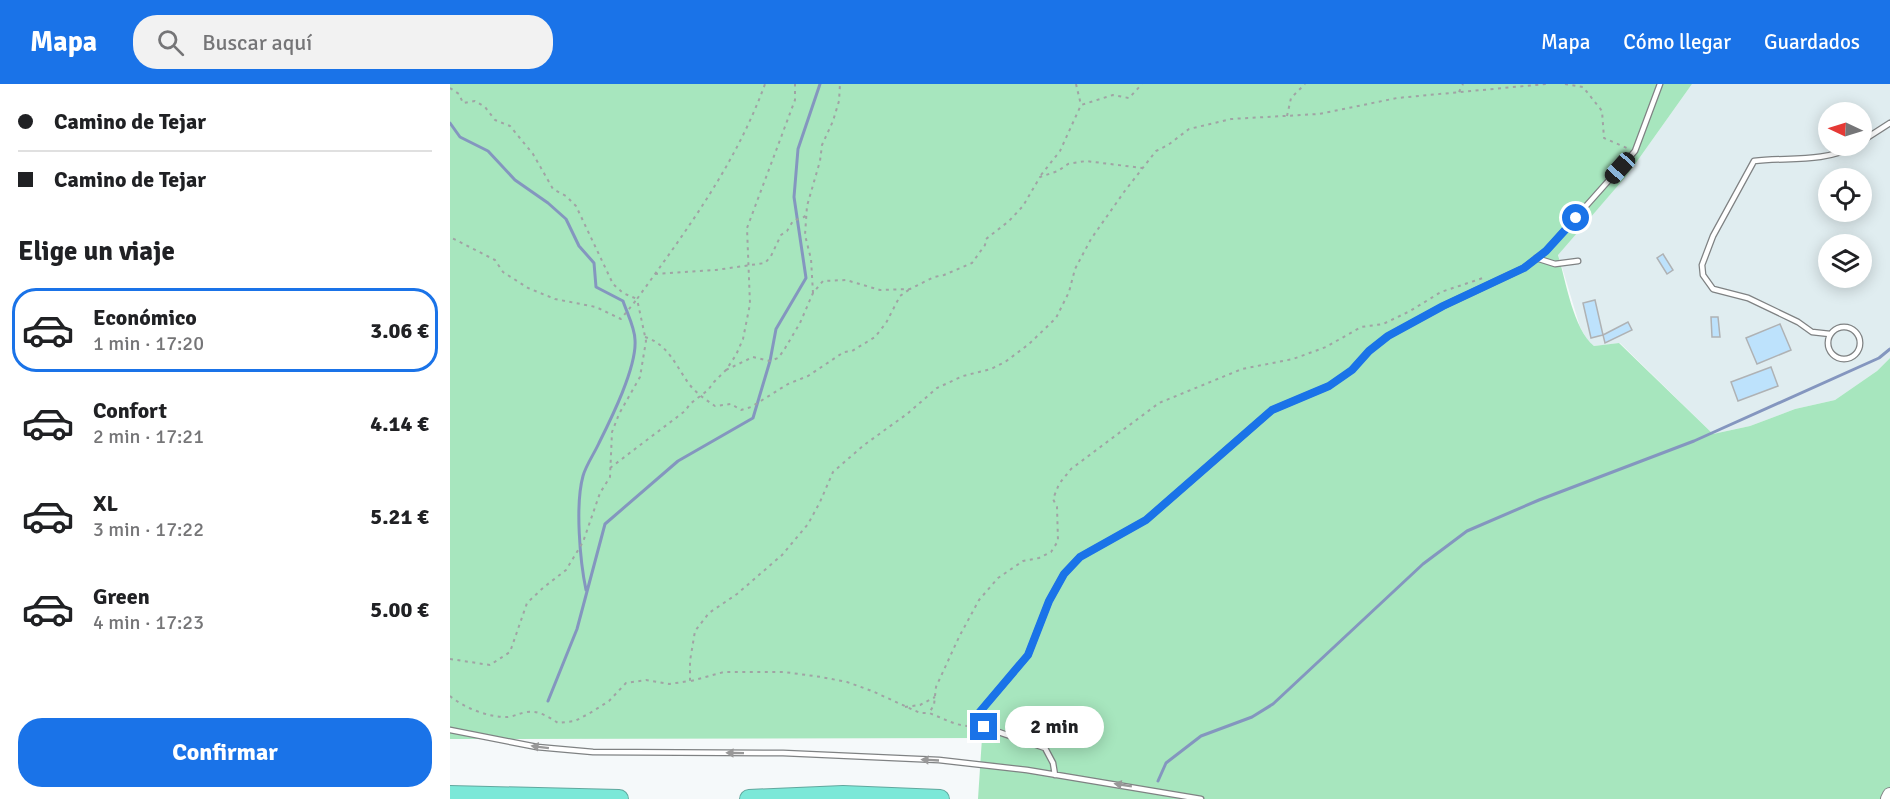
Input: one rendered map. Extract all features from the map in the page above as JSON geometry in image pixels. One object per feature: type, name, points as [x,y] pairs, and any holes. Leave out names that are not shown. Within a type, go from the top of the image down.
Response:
[{"type":"highway","points":[[450,795],[619,799]]},
{"type":"highway","points":[[749,799],[843,795],[940,799]]},
{"type":"street","points":[[1887,799],[1890,795]]},
{"type":"lane","points":[[1055,775],[1053,763],[1045,748],[984,727],[978,714],[1028,655],[1049,601],[1064,574],[1080,557],[1146,520],[1272,410],[1329,386],[1352,370],[1369,351],[1388,336],[1443,306],[1524,268],[1546,251],[1635,151],[1660,84]]},
{"type":"lane","points":[[1872,135],[1890,123]]},
{"type":"lane","points":[[1826,156],[1800,157],[1780,161],[1754,161],[1713,236],[1702,265],[1703,275],[1713,289],[1748,298],[1798,322],[1812,332],[1830,334],[1839,327],[1850,328],[1860,340],[1858,351],[1849,358],[1834,357],[1827,344],[1830,334]]},
{"type":"lane","points":[[1536,258],[1555,264],[1578,261]]},
{"type":"lane","points":[[450,730],[537,747],[593,752],[783,753],[939,760],[1055,775],[1201,799]]},
{"type":"path","points":[[450,237],[495,260],[503,272],[528,288],[555,299],[596,307],[621,319],[706,202],[731,161],[754,114],[765,84]]},
{"type":"path","points":[[610,468],[685,411],[726,370],[736,355],[750,304],[747,228],[795,100],[795,84]]},
{"type":"path","points":[[813,293],[811,259],[805,235],[807,206],[820,161],[822,145],[839,101],[840,84]]},
{"type":"path","points":[[645,337],[663,346],[690,386],[701,396],[715,406],[731,404],[741,410],[751,408],[769,394],[808,376],[844,352],[852,351],[875,337],[900,296],[934,277],[972,263],[985,245],[986,239],[1009,221],[1023,206],[1040,177],[1060,151],[1081,105],[1076,84]]},
{"type":"path","points":[[1081,105],[1113,95],[1129,98],[1142,84]]},
{"type":"path","points":[[1287,116],[1291,98],[1305,84]]},
{"type":"path","points":[[1459,92],[1463,84]]},
{"type":"path","points":[[690,681],[690,661],[695,631],[709,613],[737,594],[782,555],[808,524],[833,471],[937,388],[963,376],[1005,363],[1056,318],[1069,292],[1075,269],[1091,239],[1156,151],[1189,129],[1231,119],[1319,114],[1397,98],[1546,84]]},
{"type":"path","points":[[1564,84],[1583,87],[1602,111],[1604,138],[1635,151]]},
{"type":"path","points":[[450,88],[459,94],[463,103],[476,100],[495,120],[510,126],[518,135],[533,154],[554,189],[566,196],[576,207],[607,274],[614,284],[623,293],[637,299]]},
{"type":"path","points":[[1040,177],[1058,171],[1068,164],[1086,161],[1142,168]]},
{"type":"path","points":[[655,274],[716,270],[765,263],[781,235],[787,231],[793,221],[804,217],[807,213]]},
{"type":"path","points":[[929,713],[934,705],[936,687],[979,600],[999,578],[1023,561],[1039,558],[1051,552],[1058,541],[1057,507],[1053,499],[1059,484],[1071,469],[1122,429],[1159,403],[1242,369],[1293,359],[1326,347],[1361,327],[1383,324],[1442,292],[1481,277],[1494,282]]},
{"type":"path","points":[[726,370],[753,357],[770,361],[778,358],[800,323],[813,293],[824,281],[846,280],[880,290],[910,289]]},
{"type":"path","points":[[450,659],[490,665],[510,652],[527,603],[566,570],[583,542],[600,493],[610,477],[612,432],[619,414],[640,377],[645,337],[637,299]]},
{"type":"path","points":[[450,696],[471,708],[496,716],[511,717],[528,711],[545,715],[558,723],[575,721],[590,713],[609,701],[626,683],[646,680],[669,684],[724,672],[784,672],[847,682],[904,707],[948,720],[957,726],[970,726],[978,714]]},
{"type":"path","points":[[904,707],[920,705],[935,697]]},
{"type":"shaded area","points":[[1692,84],[1890,84],[1890,358],[1877,371],[1835,400],[1795,409],[1750,426],[1713,434],[1620,343],[1594,346],[1588,341],[1580,327],[1558,254],[1628,174]]},
{"type":"green space","points":[[450,84],[1692,84],[1628,174],[1558,255],[1567,291],[1575,317],[1594,346],[1619,343],[1713,434],[1750,426],[1795,409],[1835,400],[1877,371],[1890,358],[1890,799],[978,799],[982,738],[450,739]]},
{"type":"building","points":[[1663,254],[1673,270],[1667,274],[1657,258]]},
{"type":"building","points":[[1595,300],[1603,335],[1591,338],[1583,303]]},
{"type":"building","points":[[1711,317],[1718,317],[1720,337],[1712,337]]},
{"type":"building","points":[[1628,322],[1632,330],[1605,343],[1603,335]]},
{"type":"building","points":[[1780,324],[1791,350],[1757,364],[1746,338]]},
{"type":"building","points":[[1771,367],[1778,386],[1738,401],[1731,382]]},
{"type":"waterway","points":[[548,701],[577,629],[605,524],[678,461],[753,418],[770,361],[776,329],[806,278],[794,197],[798,149],[820,84]]},
{"type":"waterway","points":[[450,123],[460,137],[488,151],[515,180],[566,219],[579,246],[594,263],[596,287],[623,301],[635,335],[635,351],[628,378],[583,476],[579,502],[579,533],[586,590]]},
{"type":"waterway","points":[[1158,781],[1166,763],[1201,736],[1252,717],[1273,704],[1423,564],[1467,531],[1539,500],[1694,441],[1879,358],[1890,349]]},
{"type":"route","points":[[984,727],[978,714],[1028,655],[1049,601],[1064,574],[1080,557],[1146,520],[1272,410],[1329,386],[1352,370],[1369,351],[1388,336],[1443,306],[1524,268],[1546,251],[1576,218]]}]
